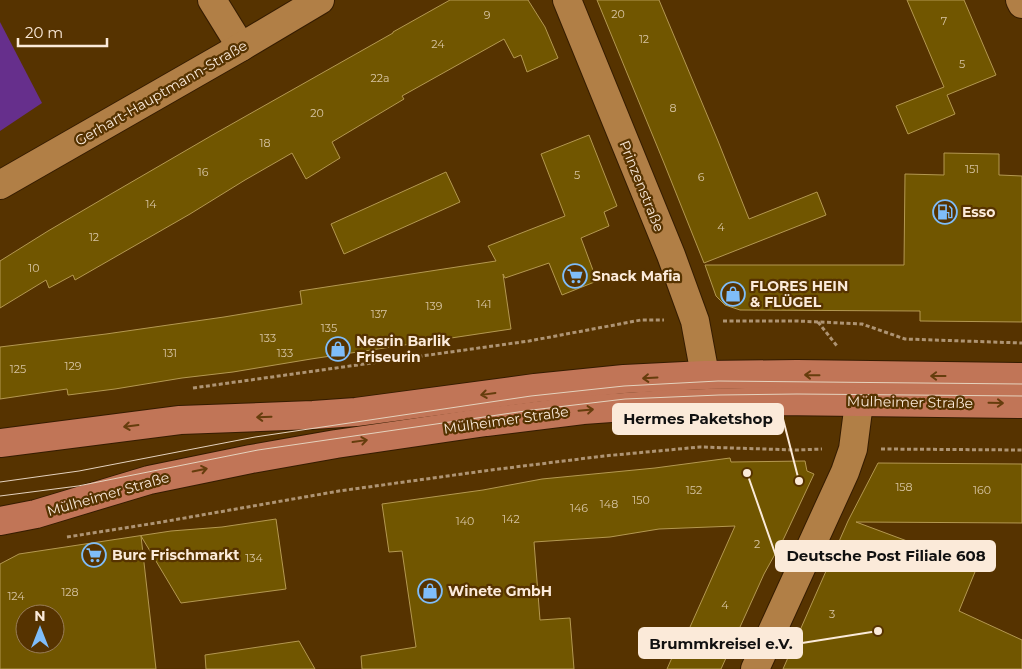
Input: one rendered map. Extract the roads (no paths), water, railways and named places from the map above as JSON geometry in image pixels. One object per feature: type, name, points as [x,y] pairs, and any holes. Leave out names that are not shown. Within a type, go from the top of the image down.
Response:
[{"type":"main road","name":"Mülheimer Straße","points":[[0,443],[180,420],[312,416],[356,412],[534,388],[624,379],[705,375],[797,374],[1022,377]]},
{"type":"main road","name":"Mülheimer Straße","points":[[0,521],[36,514],[149,480],[252,459],[336,444],[583,410],[668,404],[778,401],[1022,404]]},
{"type":"street","points":[[212,0],[241,47]]},
{"type":"street","name":"Gerhart-Hauptmann-Straße","points":[[0,185],[320,0]]},
{"type":"street","name":"Prinzenstraße","points":[[567,0],[671,255],[694,321],[705,375]]},
{"type":"street","points":[[1020,0],[1022,4]]},
{"type":"street","points":[[755,669],[845,472],[853,449],[860,402],[861,375]]},
{"type":"tram line","points":[[0,482],[79,471],[255,437],[531,396],[624,386],[718,381],[1022,384]]},
{"type":"tram line","points":[[0,496],[78,486],[258,450],[532,410],[625,399],[797,394],[1022,396]]},
{"type":"place","name":"Esso","points":[[945,212]]},
{"type":"place","name":"Snack Mafia","points":[[575,276]]},
{"type":"place","name":"FLORES HEIN & FLÜGEL","points":[[733,294]]},
{"type":"place","name":"Nesrin Barlik Friseurin","points":[[338,349]]},
{"type":"place","name":"Deutsche Post Filiale 608","points":[[747,473]]},
{"type":"place","name":"Hermes Paketshop","points":[[799,481]]},
{"type":"place","name":"Burc Frischmarkt","points":[[94,555]]},
{"type":"place","name":"Winete GmbH","points":[[430,591]]},
{"type":"place","name":"Brummkreisel e.V.","points":[[878,631]]}]
